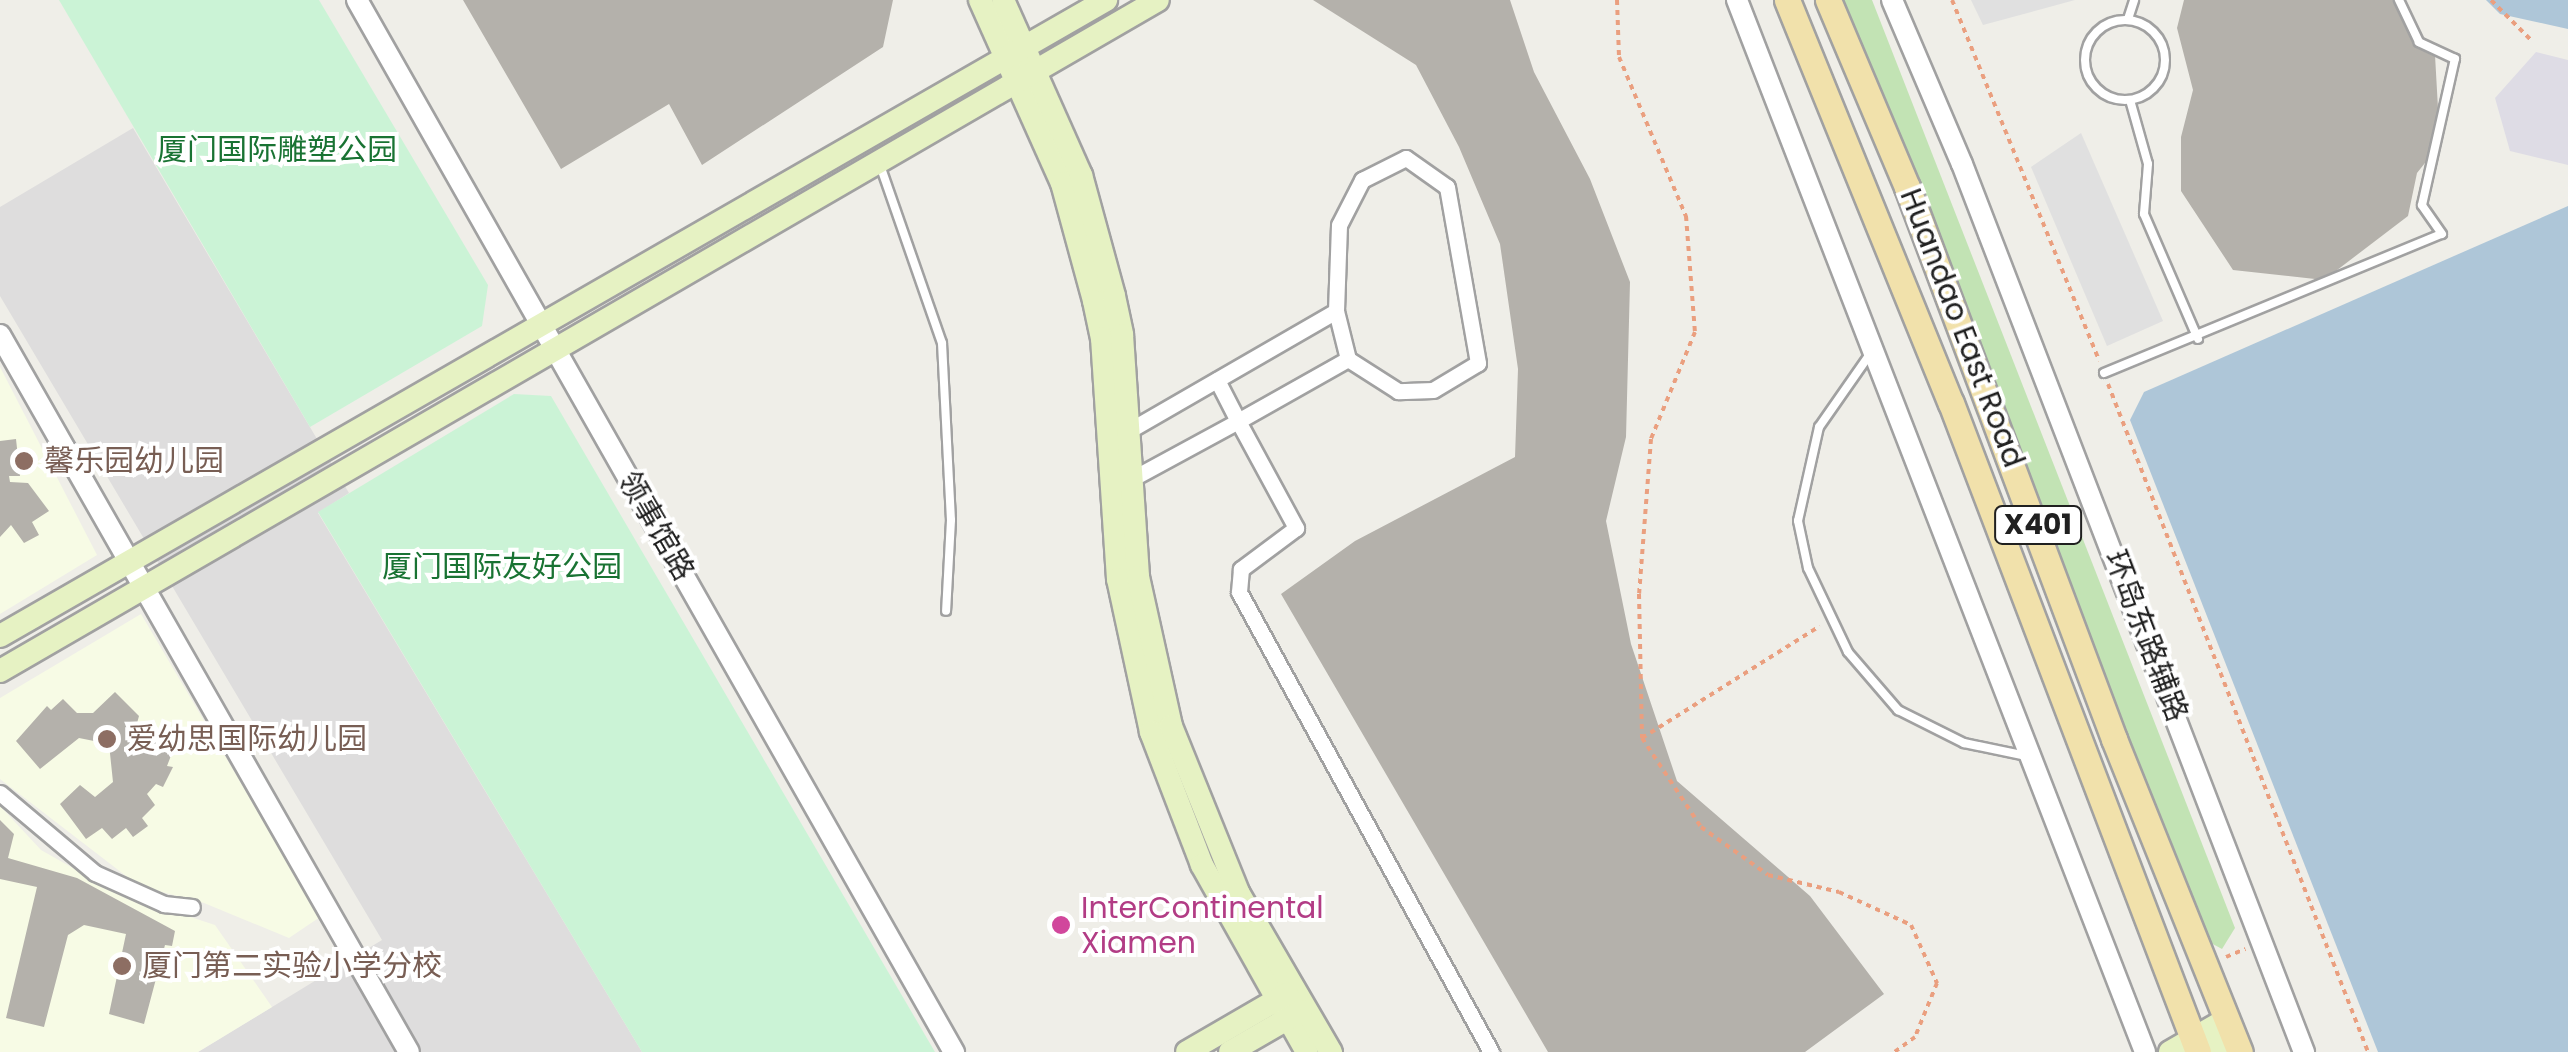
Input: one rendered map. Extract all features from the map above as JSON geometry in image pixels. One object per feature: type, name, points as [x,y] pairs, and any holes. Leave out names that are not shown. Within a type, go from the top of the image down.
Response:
[{"type":"main road","points":[[980,0],[1015,52],[1026,76],[1087,273],[1102,338],[1118,486],[1171,726],[1220,856],[1291,1005],[1307,1052]]},
{"type":"main road","points":[[1003,0],[1015,52]]},
{"type":"main road","points":[[0,636],[1106,0]]},
{"type":"main road","points":[[0,671],[142,585],[1158,0]]},
{"type":"main road","name":"Huandao East Road","points":[[1787,0],[1951,402],[2200,1048]]},
{"type":"main road","name":"Huandao East Road","points":[[1828,0],[1944,279],[2114,738],[2234,1036]]},
{"type":"main road","points":[[1187,1052],[1291,1005]]},
{"type":"main road","points":[[1230,1052],[1291,1005]]},
{"type":"main road","points":[[1291,1005],[1331,1052]]},
{"type":"main road","points":[[2170,1052],[2200,1048],[2234,1036],[2252,1042],[2258,1052]]},
{"type":"street","name":"领事馆路","points":[[357,0],[954,1052]]},
{"type":"street","points":[[1737,0],[2146,1052]]},
{"type":"street","name":"环岛东路辅路","points":[[1892,0],[1998,256],[2304,1052]]},
{"type":"street","points":[[1406,158],[1447,187],[1478,363],[1432,390],[1398,391],[1348,359],[1336,311],[1339,226],[1362,180],[1406,158]]},
{"type":"street","points":[[1115,439],[1336,311]]},
{"type":"street","points":[[0,335],[409,1052]]},
{"type":"street","points":[[1118,486],[1348,359]]},
{"type":"street","points":[[1217,380],[1296,528],[1241,569],[1239,592],[1491,1052]]},
{"type":"street","points":[[0,793],[95,873],[164,904],[192,907]]},
{"type":"lane","points":[[2128,19],[2134,0]]},
{"type":"lane","points":[[2104,373],[2198,338],[2442,234],[2422,205],[2455,59],[2419,42],[2399,0]]},
{"type":"lane","points":[[2128,19],[2152,29],[2165,65],[2153,88],[2130,100],[2093,86],[2084,60],[2102,26],[2128,19]]},
{"type":"lane","points":[[2130,100],[2148,164],[2144,214],[2198,338]]},
{"type":"lane","points":[[879,161],[942,343],[951,520],[946,611]]},
{"type":"lane","points":[[1872,350],[1819,427],[1798,521],[1808,568],[1848,652],[1898,710],[1964,743],[2029,756]]},
{"type":"path","points":[[1617,0],[1619,57],[1686,216],[1695,332],[1651,439],[1639,594],[1642,738],[1700,827],[1768,875],[1839,892],[1912,926],[1936,982],[1915,1037],[1894,1052]]},
{"type":"path","points":[[1952,0],[2104,373],[2368,1052]]},
{"type":"path","points":[[2491,0],[2533,42]]},
{"type":"path","points":[[1642,738],[1832,618]]},
{"type":"path","points":[[2206,965],[2261,942]]},
{"type":"shaded area","points":[[1971,0],[2075,0],[1983,25]]},
{"type":"shaded area","points":[[2536,52],[2568,60],[2568,165],[2510,151],[2495,98]]},
{"type":"shaded area","points":[[133,128],[349,493],[318,513],[642,1052],[198,1052],[382,940],[0,296],[0,207]]},
{"type":"shaded area","points":[[2081,133],[2163,321],[2107,346],[2031,167]]},
{"type":"shaded area","name":"馨乐园幼儿园","points":[[0,367],[97,555],[0,614]]},
{"type":"shaded area","name":"爱幼思国际幼儿园","points":[[141,614],[320,917],[289,938],[204,903],[139,886],[0,779],[0,698]]},
{"type":"shaded area","name":"厦门第二实验小学分校","points":[[0,806],[41,850],[117,893],[215,925],[272,1007],[198,1052],[0,1052]]},
{"type":"green space","name":"厦门国际雕塑公园","points":[[59,0],[319,0],[488,285],[482,326],[310,427]]},
{"type":"green space","points":[[1832,0],[1872,0],[2235,928],[2222,949],[2209,942]]},
{"type":"green space","name":"厦门国际友好公园","points":[[514,394],[551,396],[935,1052],[642,1052],[318,512]]},
{"type":"water","points":[[2486,0],[2568,0],[2568,29],[2500,14]]},
{"type":"water","points":[[2568,206],[2568,1052],[2378,1052],[2130,420],[2144,392]]},
{"type":"building","points":[[463,0],[893,0],[883,47],[702,165],[669,104],[561,169]]},
{"type":"building","points":[[1313,0],[1510,0],[1534,72],[1590,179],[1630,282],[1626,437],[1606,521],[1631,644],[1677,781],[1810,896],[1884,994],[1805,1052],[1548,1052],[1281,594],[1355,541],[1515,457],[1518,369],[1500,244],[1459,147],[1416,65]]},
{"type":"building","points":[[2184,0],[2405,0],[2403,18],[2435,55],[2440,144],[2417,173],[2408,216],[2324,280],[2233,270],[2181,191],[2181,137],[2193,90],[2177,28]]},
{"type":"building","points":[[16,439],[20,476],[9,476],[10,482],[28,483],[49,511],[32,522],[39,535],[24,543],[11,525],[0,537],[0,441]]},
{"type":"building","points":[[115,692],[139,716],[134,734],[174,748],[167,766],[173,767],[163,787],[156,784],[147,794],[155,805],[142,818],[148,826],[133,837],[126,828],[112,839],[102,828],[86,839],[60,804],[80,785],[95,797],[113,782],[109,744],[79,738],[40,769],[16,741],[47,706],[51,710],[63,699],[77,713],[93,713]]},
{"type":"building","points":[[0,820],[14,834],[8,858],[77,878],[175,931],[172,946],[165,945],[144,1024],[109,1014],[126,934],[84,925],[68,935],[44,1027],[6,1018],[37,887],[0,879]]},
{"type":"place","name":"馨乐园幼儿园","points":[[24,461]]},
{"type":"place","name":"爱幼思国际幼儿园","points":[[107,739]]},
{"type":"place","name":"InterContinental Xiamen","points":[[1061,925]]},
{"type":"place","name":"厦门第二实验小学分校","points":[[122,966]]}]
